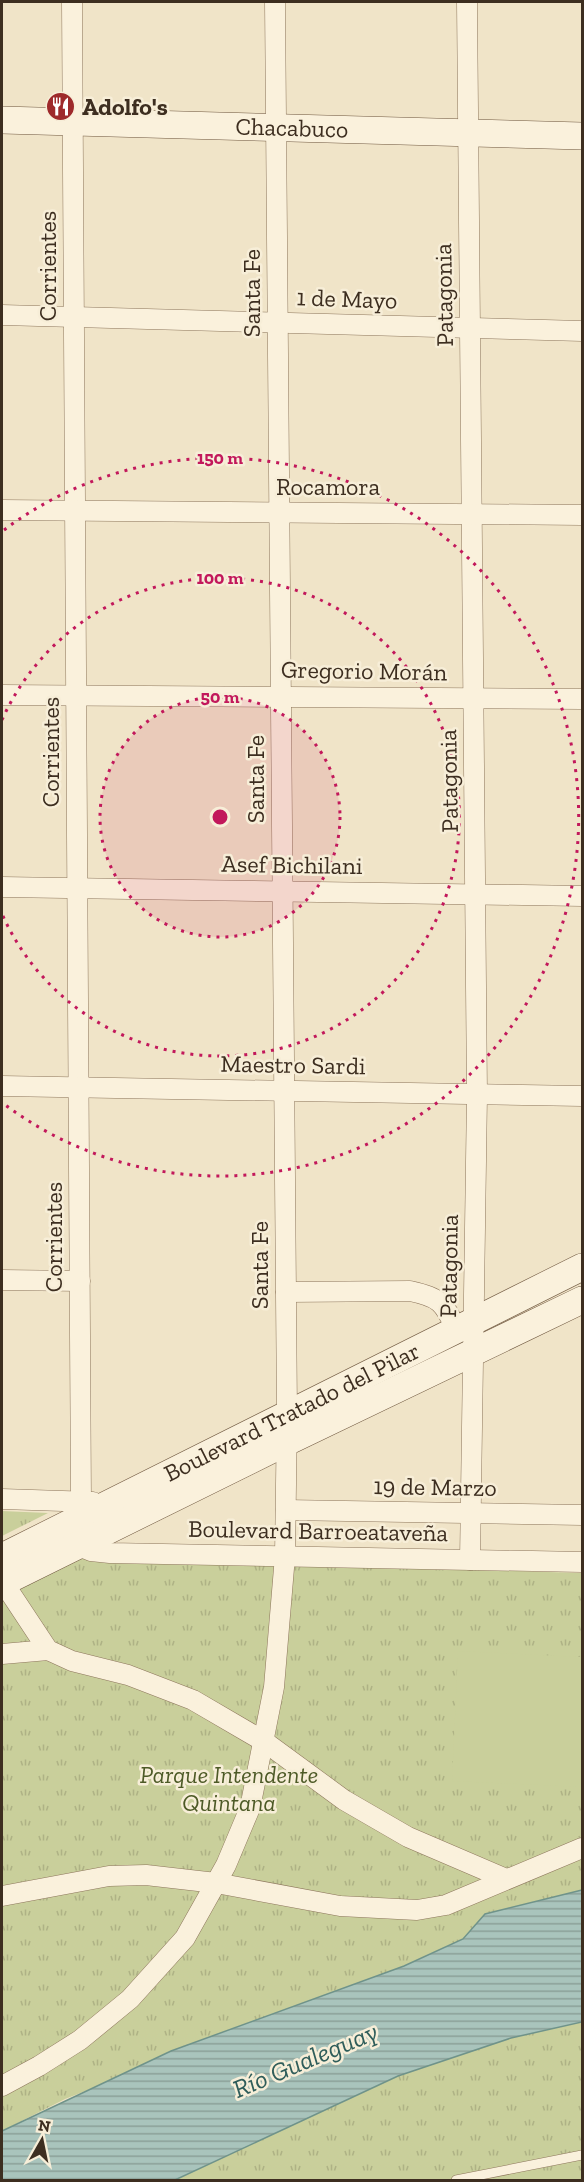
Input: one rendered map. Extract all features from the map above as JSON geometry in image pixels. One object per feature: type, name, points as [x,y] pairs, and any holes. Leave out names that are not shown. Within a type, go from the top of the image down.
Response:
[{"type":"main road","name":"Chacabuco","points":[[2,120],[73,120],[582,136]]},
{"type":"main road","name":"Boulevard Tratado del Pilar","points":[[2,1575],[71,1535],[199,1471],[287,1413],[582,1266]]},
{"type":"main road","name":"Boulevard Tratado del Pilar","points":[[71,1535],[111,1502],[287,1442],[582,1300]]},
{"type":"street","name":"Corrientes","points":[[72,2],[81,1501]]},
{"type":"street","name":"Santa Fe","points":[[2,2086],[80,2040],[130,1999],[185,1938],[216,1883],[250,1808],[265,1742],[276,1676],[285,1556],[287,1413],[275,2]]},
{"type":"street","name":"Patagonia","points":[[467,2],[477,1095],[465,1324],[473,1353],[470,1560]]},
{"type":"street","name":"1 de Mayo","points":[[2,315],[582,331]]},
{"type":"street","name":"Rocamora","points":[[2,510],[582,515]]},
{"type":"street","name":"Gregorio Morán","points":[[2,695],[281,695],[582,699]]},
{"type":"street","name":"Asef Bichilani","points":[[2,887],[77,886],[582,896]]},
{"type":"street","name":"Maestro Sardi","points":[[2,1086],[582,1096]]},
{"type":"street","points":[[2,1280],[80,1281]]},
{"type":"street","points":[[286,1292],[410,1291],[428,1295],[465,1324]]},
{"type":"street","points":[[2,1499],[111,1502]]},
{"type":"street","name":"19 de Marzo","points":[[286,1509],[582,1515]]},
{"type":"street","name":"Boulevard Barroeataveña","points":[[71,1535],[91,1551],[110,1553],[582,1562]]},
{"type":"street","points":[[2,1575],[48,1650]]},
{"type":"street","points":[[2,1654],[48,1650],[72,1661],[129,1675],[194,1700],[265,1742],[344,1800],[408,1837],[506,1879]]},
{"type":"street","points":[[2,1896],[109,1876],[146,1875],[216,1883],[340,1906],[417,1910],[446,1905],[582,1848]]},
{"type":"lane","points":[[456,2181],[582,2155]]},
{"type":"green space","points":[[2,1511],[48,1513],[2,1536]]},
{"type":"green space","name":"Parque Intendente Quintana","points":[[78,1555],[113,1559],[582,1573],[582,1890],[485,1914],[463,1939],[404,1966],[65,2099],[2,2131],[2,1593]]},
{"type":"green space","points":[[458,1651],[582,1657],[582,1787],[452,1781]]},
{"type":"green space","points":[[582,2022],[582,2180],[175,2180],[398,2076],[511,2038]]},
{"type":"water","name":"Río Gualeguay","points":[[582,1890],[582,2022],[511,2038],[398,2076],[175,2180],[2,2180],[2,2131],[171,2051],[404,1966],[463,1939],[485,1914]]},
{"type":"place","name":"Adolfo's","points":[[61,107]]}]
